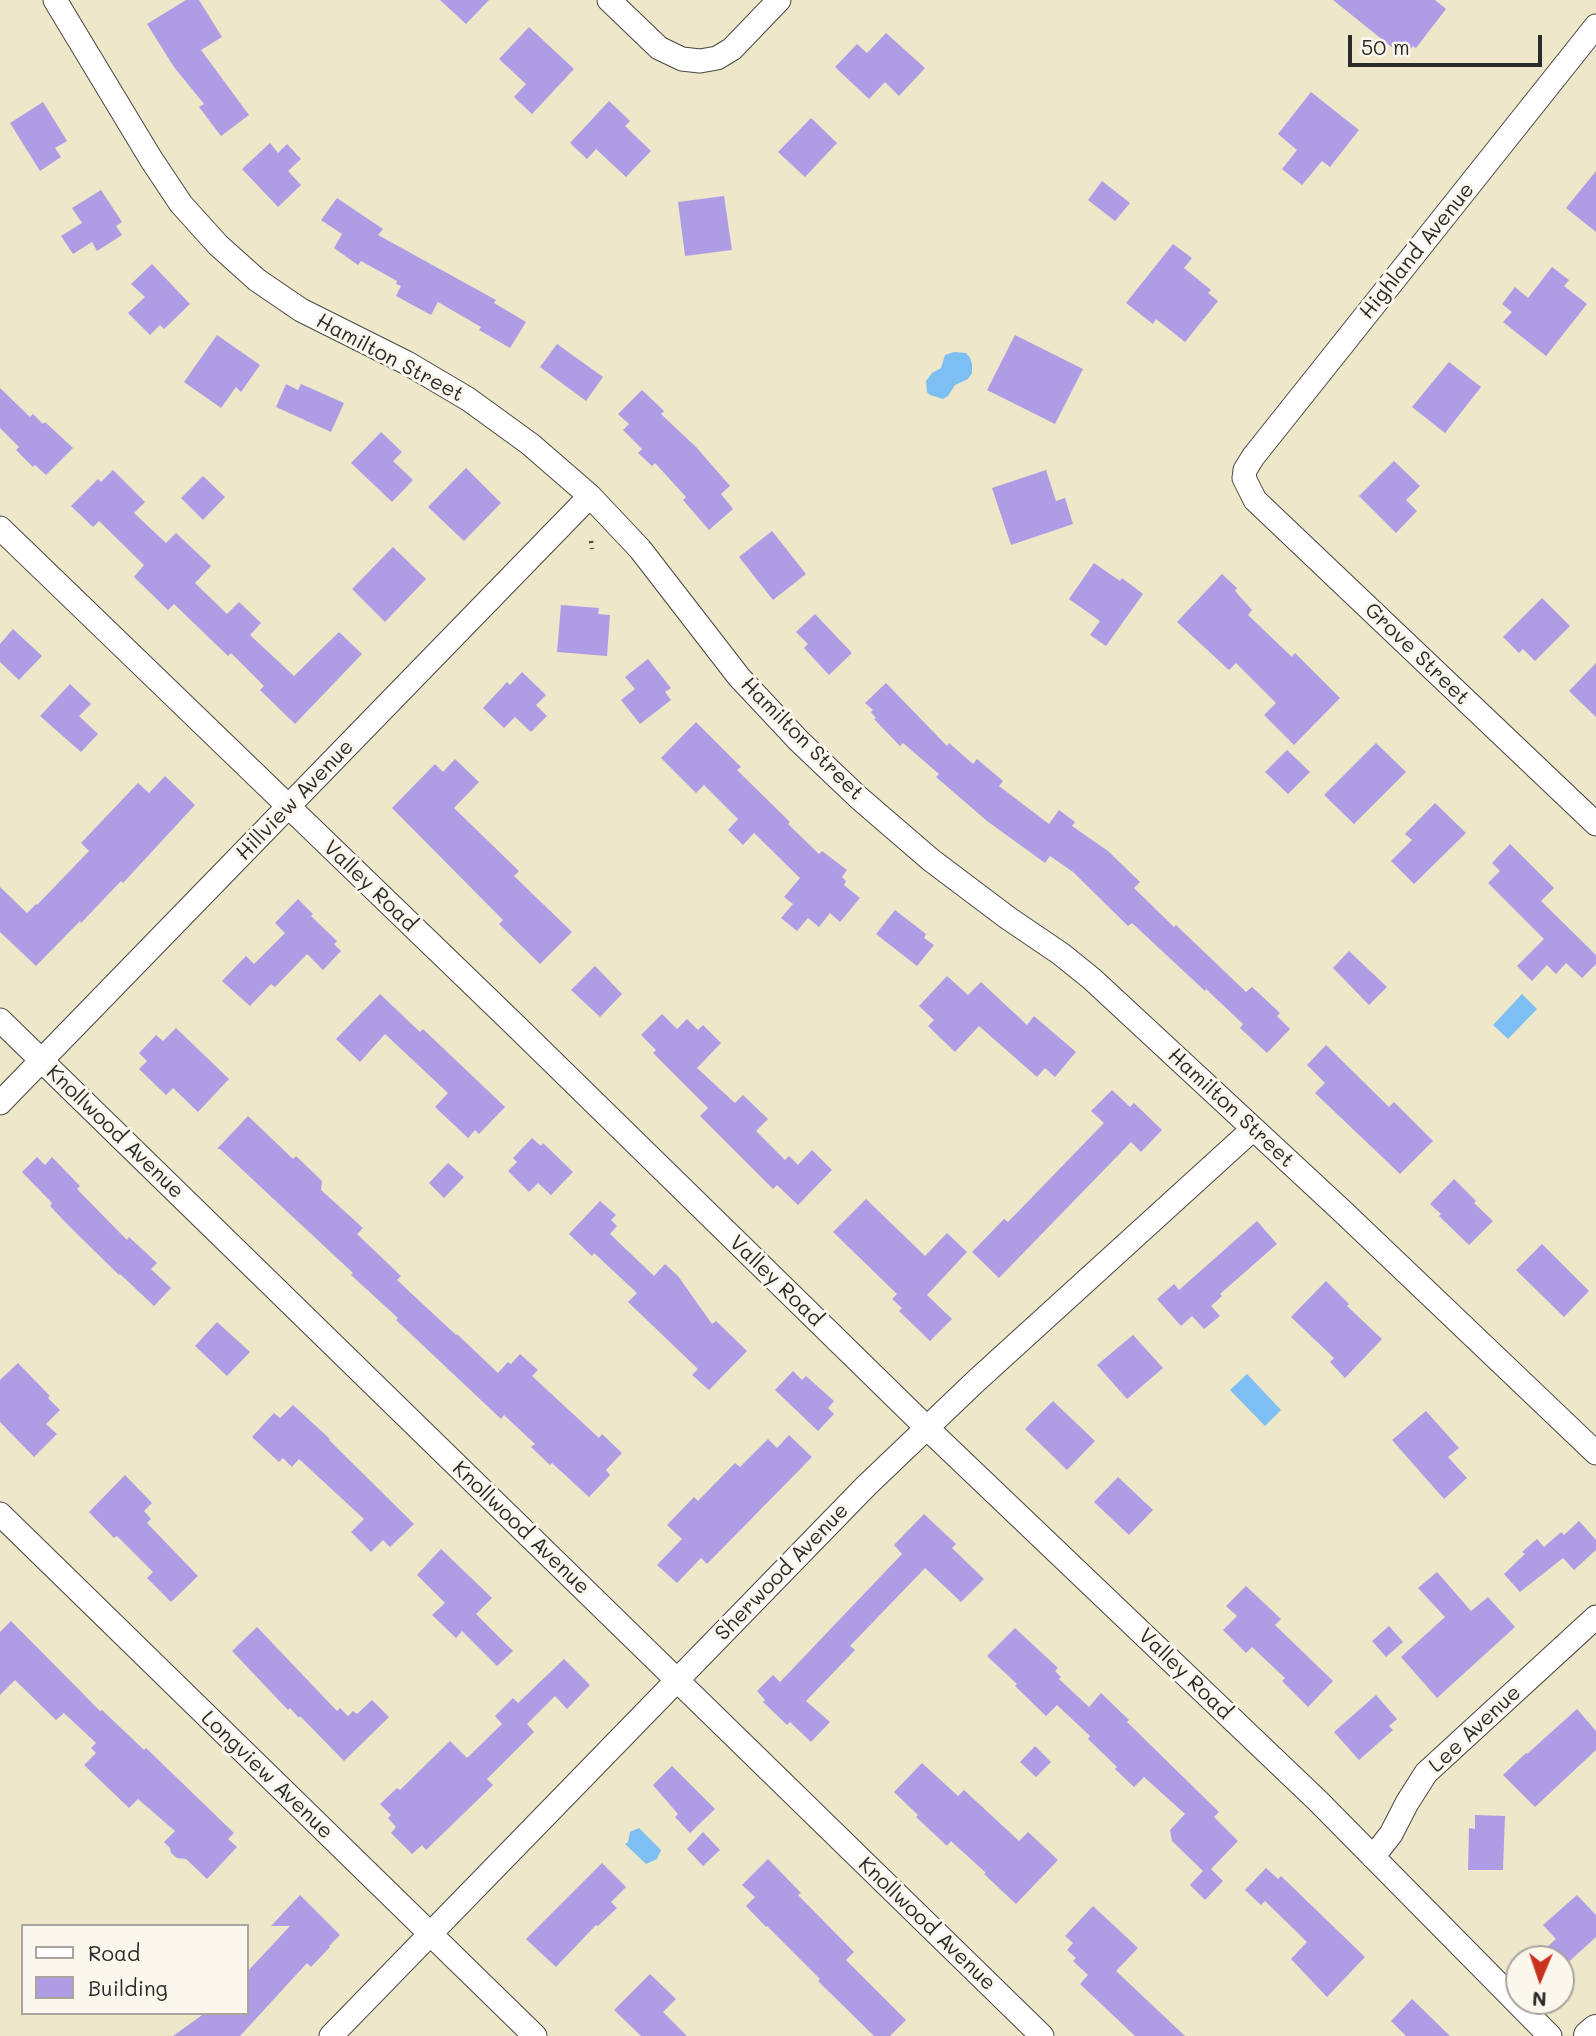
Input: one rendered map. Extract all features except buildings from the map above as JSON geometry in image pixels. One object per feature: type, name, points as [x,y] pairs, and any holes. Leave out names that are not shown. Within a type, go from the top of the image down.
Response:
[{"type":"street","name":"Hamilton Street","points":[[55,0],[181,204],[218,244],[257,280],[301,310],[407,363],[468,399],[530,444],[590,496],[640,549],[739,677],[799,741],[859,799],[931,860],[1092,979],[1340,1209],[1596,1453]]},
{"type":"street","points":[[609,0],[659,48],[682,60],[700,61],[717,58],[733,49],[779,0]]},
{"type":"street","name":"Highland Avenue","points":[[1244,478],[1245,470],[1253,457],[1596,26]]},
{"type":"street","name":"Grove Street","points":[[1244,478],[1255,500],[1596,824]]},
{"type":"street","name":"Hillview Avenue","points":[[0,1103],[590,496]]},
{"type":"street","name":"Valley Road","points":[[0,528],[515,1025],[927,1428],[1318,1801],[1550,2036]]},
{"type":"street","name":"Knollwood Avenue","points":[[0,1020],[1042,2036]]},
{"type":"street","name":"Sherwood Avenue","points":[[331,2036],[866,1486],[1253,1129]]},
{"type":"street","name":"Longview Avenue","points":[[0,1514],[535,2036]]},
{"type":"street","name":"Lee Avenue","points":[[1373,1857],[1391,1834],[1426,1773],[1596,1617]]},
{"type":"street","points":[[1589,2036],[1596,2030]]},
{"type":"path","points":[[591,541],[592,549]]},
{"type":"water","points":[[954,352],[966,353],[972,364],[972,373],[968,379],[955,385],[943,399],[930,395],[926,381],[932,373],[941,368],[945,355]]},
{"type":"water","points":[[1522,994],[1537,1009],[1508,1039],[1493,1025]]},
{"type":"water","points":[[1247,1374],[1281,1410],[1265,1426],[1230,1390]]},
{"type":"water","points":[[639,1828],[661,1850],[657,1859],[646,1864],[625,1844],[630,1832]]}]
